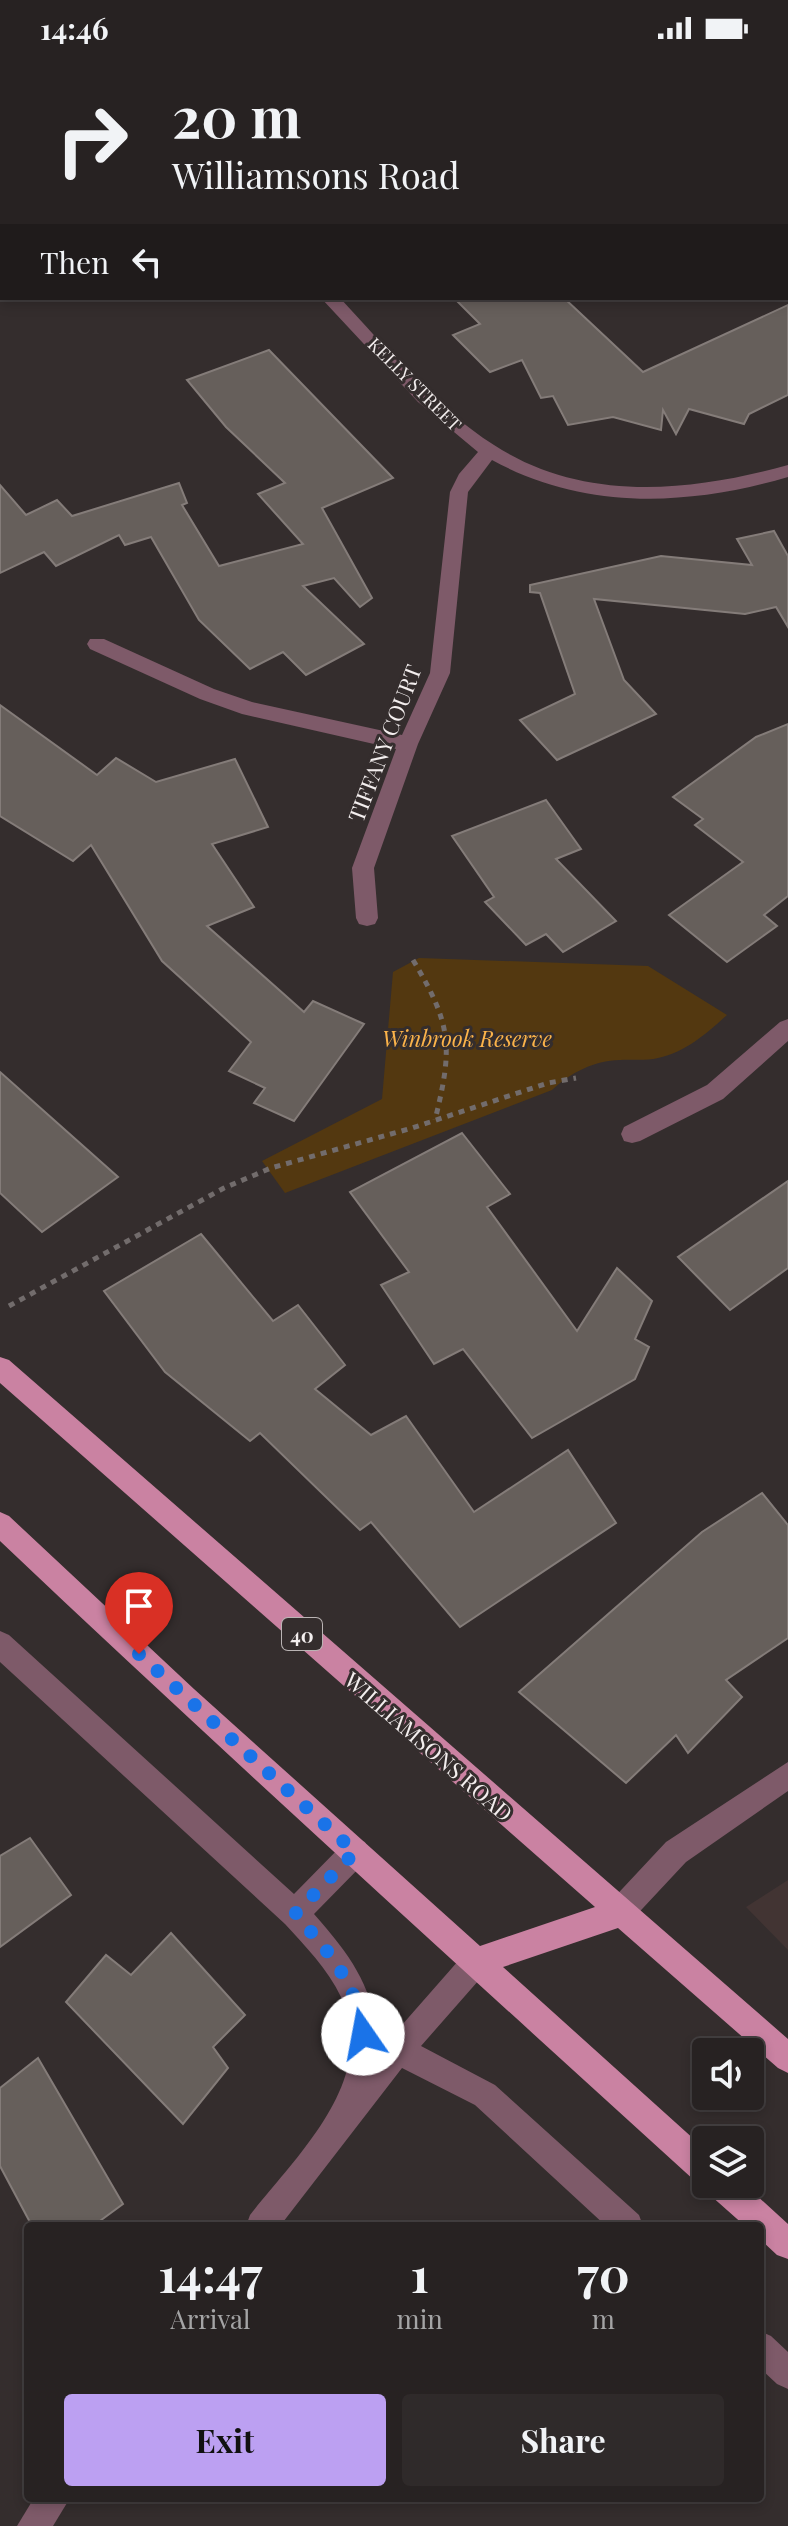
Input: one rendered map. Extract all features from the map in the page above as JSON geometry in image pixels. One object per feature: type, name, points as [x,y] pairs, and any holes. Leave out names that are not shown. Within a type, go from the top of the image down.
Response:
[{"type":"main road","name":"WILLIAMSONS ROAD","points":[[0,1368],[788,2058]]},
{"type":"main road","points":[[0,1524],[692,2157]]},
{"type":"main road","points":[[476,1962],[619,1913]]},
{"type":"main road","points":[[737,2198],[763,2222]]},
{"type":"main road","points":[[764,2223],[788,2244]]},
{"type":"street","name":"KELLY STREET","points":[[332,300],[438,410],[489,451],[565,482],[607,491],[651,495],[694,494],[743,486],[788,471]]},
{"type":"street","name":"TIFFANY COURT","points":[[367,918],[363,868],[408,744],[440,673],[459,492],[466,478],[489,451]]},
{"type":"street","points":[[97,644],[207,694],[249,709],[408,744]]},
{"type":"street","points":[[632,1134],[715,1092],[788,1028]]},
{"type":"street","points":[[0,1644],[295,1914],[326,1949],[352,1987],[361,2012],[366,2056],[344,2116]]},
{"type":"street","points":[[619,1913],[676,1852],[788,1775]]},
{"type":"street","points":[[295,1914],[355,1852]]},
{"type":"street","points":[[264,2222],[344,2116],[476,1962]]},
{"type":"street","points":[[398,2050],[485,2095],[624,2222]]},
{"type":"street","points":[[764,2351],[788,2373]]},
{"type":"street","points":[[33,2526],[51,2502]]},
{"type":"path","points":[[413,960],[441,1010],[449,1041],[445,1081],[435,1121]]},
{"type":"path","points":[[9,1306],[224,1188],[271,1168],[435,1121],[548,1083],[576,1078]]},
{"type":"shaded area","points":[[788,1880],[788,1950],[746,1907]]},
{"type":"green space","name":"Winbrook Reserve","points":[[419,958],[648,966],[727,1015],[696,1041],[678,1051],[649,1059],[592,1065],[552,1090],[285,1193],[262,1161],[382,1099],[393,972]]},
{"type":"building","points":[[456,300],[566,300],[643,372],[788,305],[788,395],[749,414],[744,424],[689,409],[676,434],[663,410],[661,430],[613,417],[568,425],[553,396],[541,398],[522,360],[490,372],[453,335],[480,324]]},
{"type":"building","points":[[269,350],[393,478],[322,508],[372,598],[360,607],[334,578],[303,586],[364,644],[306,675],[283,652],[250,669],[199,620],[151,537],[125,545],[119,535],[56,566],[44,552],[0,573],[0,485],[26,515],[57,500],[72,516],[179,483],[187,503],[182,505],[219,566],[303,544],[258,494],[285,483],[226,427],[187,380]]},
{"type":"building","points":[[774,531],[788,556],[788,627],[776,607],[745,614],[594,599],[624,680],[656,714],[557,760],[520,720],[575,694],[540,593],[530,592],[530,585],[661,556],[752,565],[737,539]]},
{"type":"building","points":[[0,705],[97,775],[116,758],[156,782],[235,759],[268,827],[212,844],[254,907],[207,926],[304,1012],[313,1001],[364,1024],[294,1121],[254,1103],[265,1088],[229,1071],[251,1042],[162,961],[91,845],[73,861],[0,816]]},
{"type":"building","points":[[788,724],[788,896],[764,915],[777,926],[727,962],[669,915],[743,862],[695,825],[703,819],[673,797],[756,737]]},
{"type":"building","points":[[546,800],[581,849],[556,859],[616,921],[563,952],[546,934],[526,945],[485,902],[494,897],[452,836]]},
{"type":"building","points":[[0,1072],[118,1177],[42,1232],[0,1193]]},
{"type":"building","points":[[462,1133],[510,1194],[487,1207],[577,1331],[617,1268],[652,1301],[635,1339],[649,1347],[635,1379],[532,1438],[463,1349],[434,1364],[381,1285],[409,1272],[350,1192]]},
{"type":"building","points":[[788,1181],[788,1268],[730,1310],[678,1257]]},
{"type":"building","points":[[201,1234],[273,1321],[298,1305],[345,1365],[315,1389],[371,1435],[406,1416],[474,1512],[568,1450],[616,1523],[460,1627],[371,1522],[360,1530],[260,1433],[250,1441],[165,1372],[104,1291]]},
{"type":"building","points":[[762,1493],[788,1525],[788,1638],[726,1680],[742,1697],[688,1753],[676,1735],[626,1783],[519,1692],[702,1532]]},
{"type":"building","points":[[30,1838],[71,1895],[0,1947],[0,1856]]},
{"type":"building","points":[[171,1933],[245,2015],[213,2047],[228,2068],[183,2124],[66,2002],[106,1955],[131,1975]]},
{"type":"building","points":[[38,2058],[123,2204],[98,2222],[30,2222],[0,2166],[0,2088]]},
{"type":"route","points":[[139,1654],[355,1852],[295,1914],[326,1949],[352,1987],[361,2012],[363,2034]]}]
